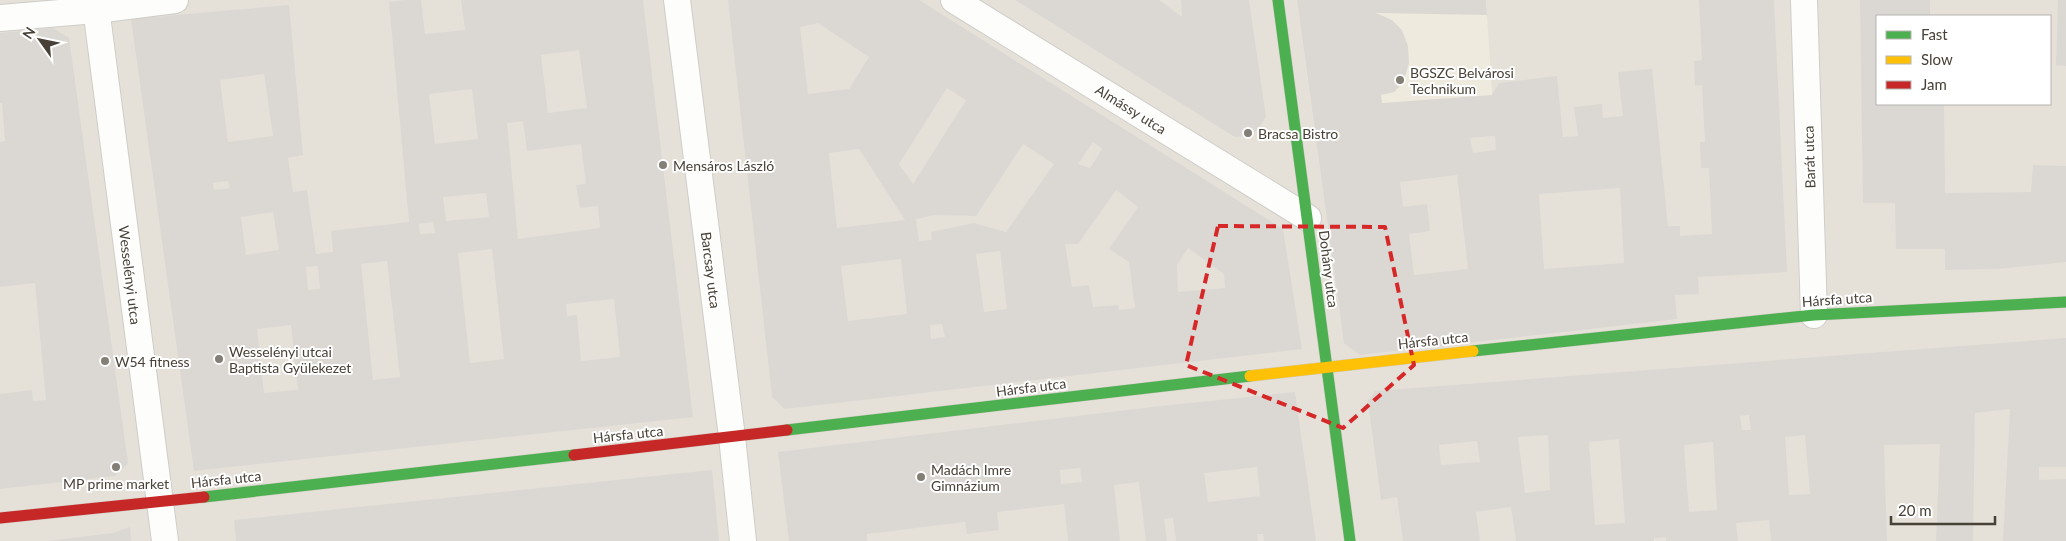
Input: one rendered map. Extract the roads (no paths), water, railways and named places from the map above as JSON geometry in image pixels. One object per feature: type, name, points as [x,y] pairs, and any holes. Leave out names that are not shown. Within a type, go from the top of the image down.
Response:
[{"type":"street","points":[[0,18],[96,5],[175,0]]},
{"type":"street","name":"Barcsay utca","points":[[677,0],[732,437],[743,541]]},
{"type":"street","name":"Almássy utca","points":[[954,0],[1308,218]]},
{"type":"street","name":"Dohány utca","points":[[1278,0],[1350,541]]},
{"type":"street","name":"Barát utca","points":[[1804,0],[1814,315]]},
{"type":"street","name":"Wesselényi utca","points":[[96,5],[165,541]]},
{"type":"street","name":"Hársfa utca","points":[[0,518],[160,502],[732,437],[1326,367],[1814,315],[2066,302]]},
{"type":"place","name":"BGSZC Belvárosi Technikum","points":[[1400,80]]},
{"type":"place","name":"Bracsa Bistro","points":[[1248,133]]},
{"type":"place","name":"Mensáros László","points":[[663,165]]},
{"type":"place","name":"Wesselényi utcai Baptista Gyülekezet","points":[[219,359]]},
{"type":"place","name":"W54 fitness","points":[[105,361]]},
{"type":"place","name":"MP prime market","points":[[116,467]]},
{"type":"place","name":"Madách Imre Gimnázium","points":[[921,477]]}]
